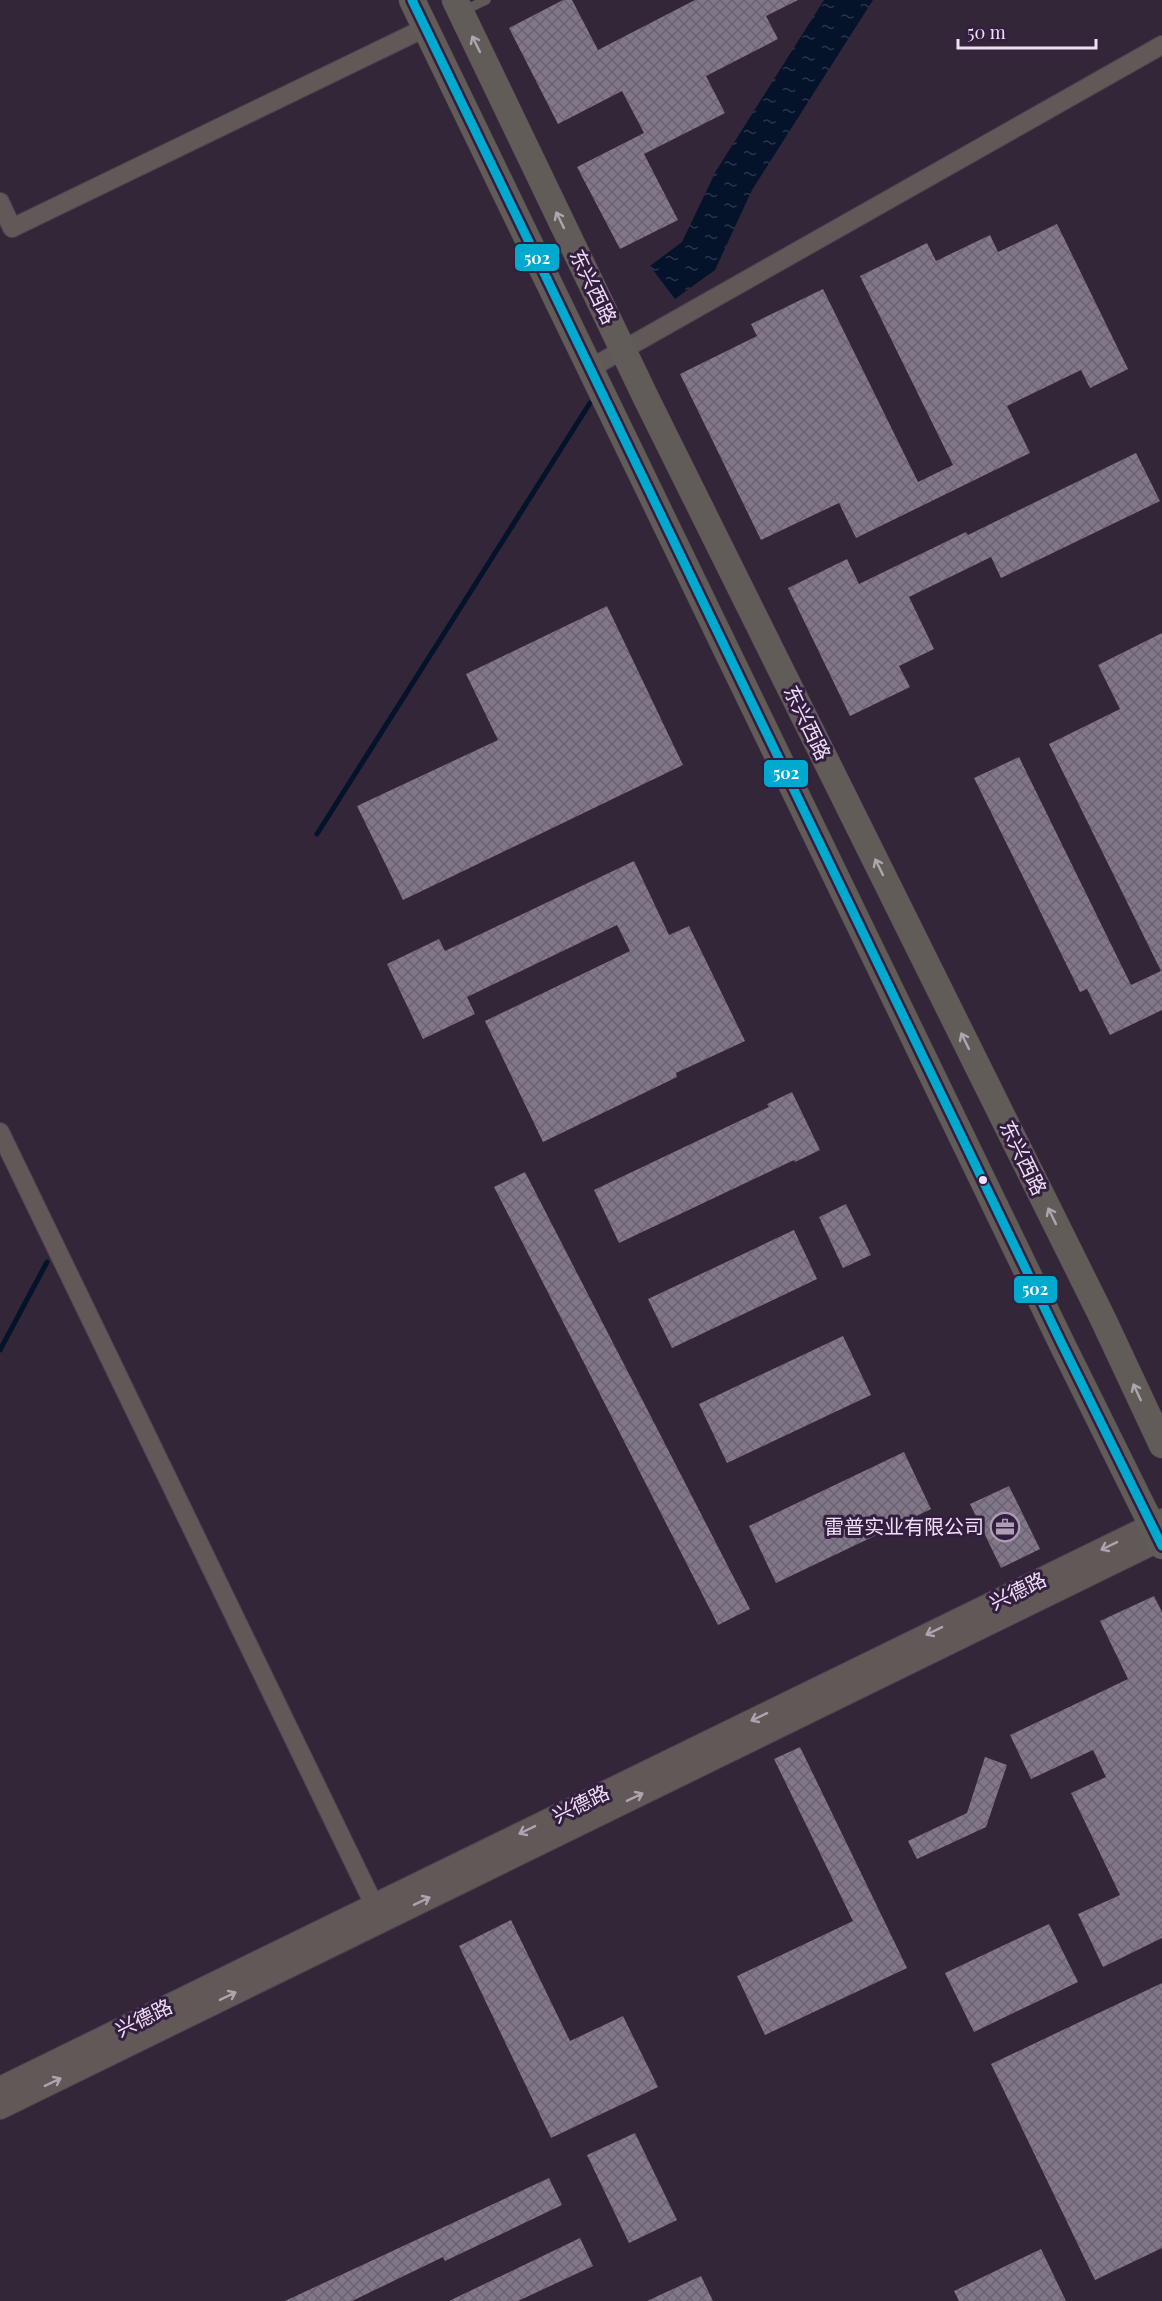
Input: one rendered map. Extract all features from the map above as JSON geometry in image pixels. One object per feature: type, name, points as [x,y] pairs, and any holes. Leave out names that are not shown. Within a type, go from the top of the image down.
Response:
[{"type":"main road","name":"东兴西路","points":[[412,0],[1061,1342],[1159,1534]]},
{"type":"main road","name":"东兴西路","points":[[458,6],[623,350],[1103,1319],[1162,1444]]},
{"type":"street","points":[[0,202],[12,228],[425,28]]},
{"type":"street","points":[[594,380],[623,350],[1162,45]]},
{"type":"street","points":[[0,1132],[378,1913]]},
{"type":"street","name":"兴德路","points":[[0,2088],[378,1913],[1159,1534]]},
{"type":"street","name":"兴德路","points":[[0,2108],[378,1913]]},
{"type":"lane","points":[[458,6],[486,0]]},
{"type":"water","points":[[824,0],[873,0],[752,190],[715,270],[675,299],[650,266],[682,242],[716,171]]},
{"type":"building","points":[[563,0],[572,0],[598,50],[695,0],[798,0],[766,16],[778,39],[706,76],[725,113],[644,154],[678,220],[620,249],[577,167],[644,133],[622,91],[558,124],[509,28]]},
{"type":"building","points":[[1057,224],[1128,369],[1090,388],[1081,370],[1007,406],[1030,453],[856,538],[839,503],[761,540],[680,374],[757,336],[751,324],[823,289],[918,482],[953,465],[860,276],[927,243],[936,261],[990,235],[998,252]]},
{"type":"building","points":[[1136,453],[1160,501],[1001,578],[991,557],[909,597],[934,649],[899,666],[910,687],[850,716],[788,588],[847,559],[859,584],[966,532],[968,535]]},
{"type":"building","points":[[607,606],[683,765],[403,900],[357,806],[498,740],[466,674]]},
{"type":"building","points":[[1162,633],[1162,1010],[1110,1035],[1087,989],[1080,992],[974,778],[1019,757],[1131,985],[1161,971],[1049,744],[1120,709],[1098,665]]},
{"type":"building","points":[[634,861],[669,935],[689,926],[745,1041],[676,1073],[677,1077],[543,1142],[485,1021],[630,951],[617,925],[467,997],[475,1014],[423,1039],[387,964],[439,939],[445,951]]},
{"type":"building","points":[[792,1092],[820,1150],[795,1162],[794,1160],[619,1243],[594,1190],[769,1107],[767,1104]]},
{"type":"building","points":[[525,1172],[750,1609],[718,1625],[494,1187]]},
{"type":"building","points":[[846,1204],[871,1255],[843,1268],[819,1217]]},
{"type":"building","points":[[794,1230],[817,1279],[672,1348],[648,1299]]},
{"type":"building","points":[[843,1336],[871,1395],[727,1463],[699,1404]]},
{"type":"building","points":[[904,1452],[931,1509],[776,1583],[749,1526]]},
{"type":"building","name":"雷普实业有限公司","points":[[1009,1486],[1040,1549],[1001,1568],[970,1504]]},
{"type":"building","points":[[1154,1596],[1162,1612],[1162,1938],[1103,1967],[1078,1914],[1120,1895],[1071,1793],[1106,1777],[1093,1750],[1031,1779],[1010,1735],[1128,1679],[1100,1621]]},
{"type":"building","points":[[800,1747],[907,1968],[765,2035],[737,1976],[853,1921],[774,1759]]},
{"type":"building","points":[[985,1757],[1007,1765],[986,1827],[917,1859],[908,1841],[967,1813]]},
{"type":"building","points":[[511,1920],[570,2041],[623,2016],[658,2087],[551,2138],[459,1946]]},
{"type":"building","points":[[1049,1924],[1078,1982],[974,2032],[945,1973]]},
{"type":"building","points":[[1162,1983],[1162,2248],[1095,2280],[991,2064]]},
{"type":"building","points":[[635,2133],[677,2220],[629,2243],[587,2155]]},
{"type":"building","points":[[549,2178],[562,2205],[445,2261],[443,2257],[352,2301],[285,2301]]},
{"type":"building","points":[[580,2238],[593,2266],[518,2301],[449,2301]]},
{"type":"building","points":[[1041,2249],[1066,2301],[959,2301],[954,2291]]},
{"type":"building","points":[[701,2276],[713,2301],[647,2301]]},
{"type":"waterway","points":[[317,834],[590,403]]},
{"type":"waterway","points":[[0,1350],[47,1262]]},
{"type":"transit line","name":"502","points":[[412,0],[1061,1342],[1162,1546]]},
{"type":"place","name":"雷普实业有限公司","points":[[1005,1527]]}]
